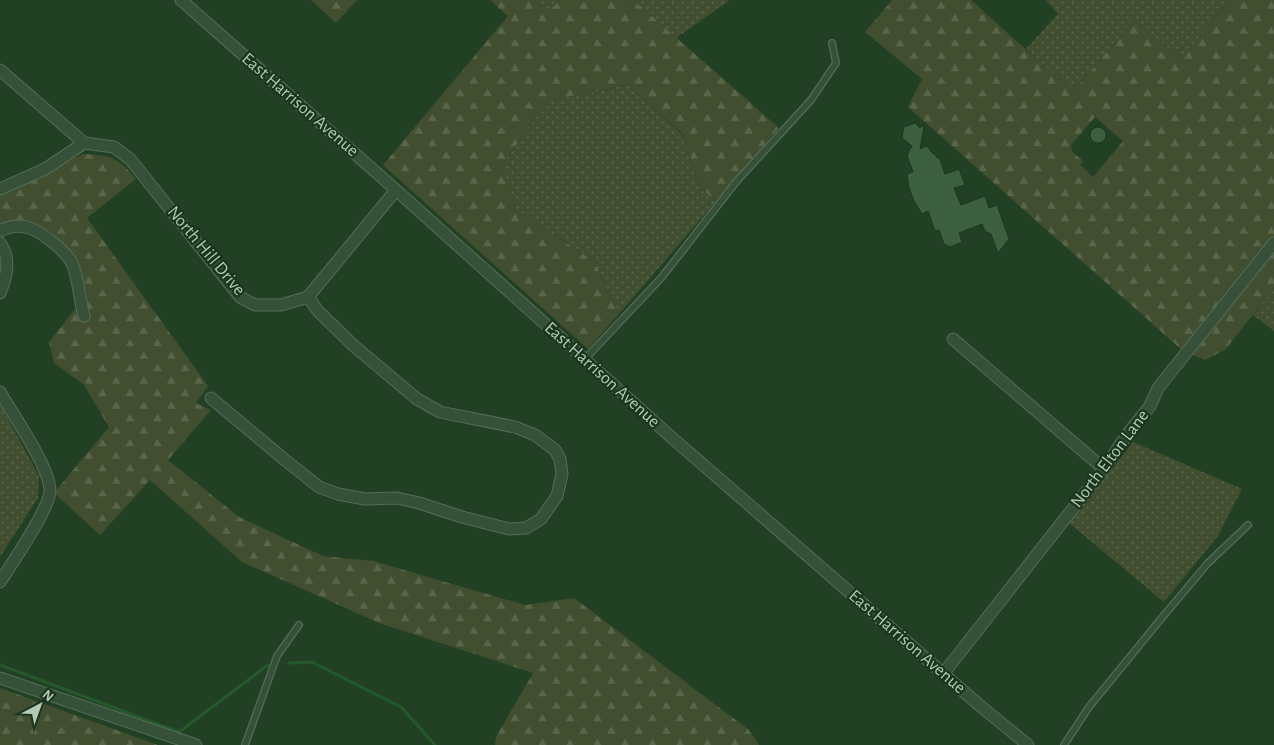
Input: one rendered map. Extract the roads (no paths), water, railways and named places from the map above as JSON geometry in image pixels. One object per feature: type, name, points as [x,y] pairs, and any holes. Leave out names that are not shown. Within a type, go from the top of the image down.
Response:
[{"type":"street","name":"East Harrison Avenue","points":[[181,0],[670,436],[943,674],[1028,745]]},
{"type":"street","points":[[0,70],[84,143],[45,169],[0,189]]},
{"type":"street","name":"North Hill Drive","points":[[84,143],[114,148],[130,159],[240,296],[255,305],[281,305],[308,297]]},
{"type":"street","points":[[211,398],[320,487],[338,494],[365,499],[397,498],[509,530],[526,528],[541,519],[557,496],[562,474],[560,459],[555,450],[535,435],[515,427],[440,412],[417,399],[354,346],[318,311],[308,297],[396,190]]},
{"type":"street","points":[[0,231],[7,228],[29,227],[39,231],[60,249],[72,264],[84,316]]},
{"type":"street","points":[[0,242],[6,250],[7,272],[0,293]]},
{"type":"street","name":"North Elton Lane","points":[[943,674],[1104,468],[1128,433],[1150,406],[1158,388],[1274,243]]},
{"type":"street","points":[[954,339],[1104,468]]},
{"type":"street","points":[[0,392],[43,465],[50,491],[48,502],[39,519],[0,582]]},
{"type":"street","points":[[0,678],[196,745]]},
{"type":"lane","points":[[585,359],[662,277],[736,182],[811,100],[836,63],[832,43]]},
{"type":"lane","points":[[1064,745],[1089,707],[1160,620],[1208,563],[1248,524]]},
{"type":"lane","points":[[245,745],[277,656],[300,624]]},
{"type":"waterway","points":[[289,663],[312,662],[401,707],[435,745]]},
{"type":"waterway","points":[[0,665],[179,732],[268,665]]}]
